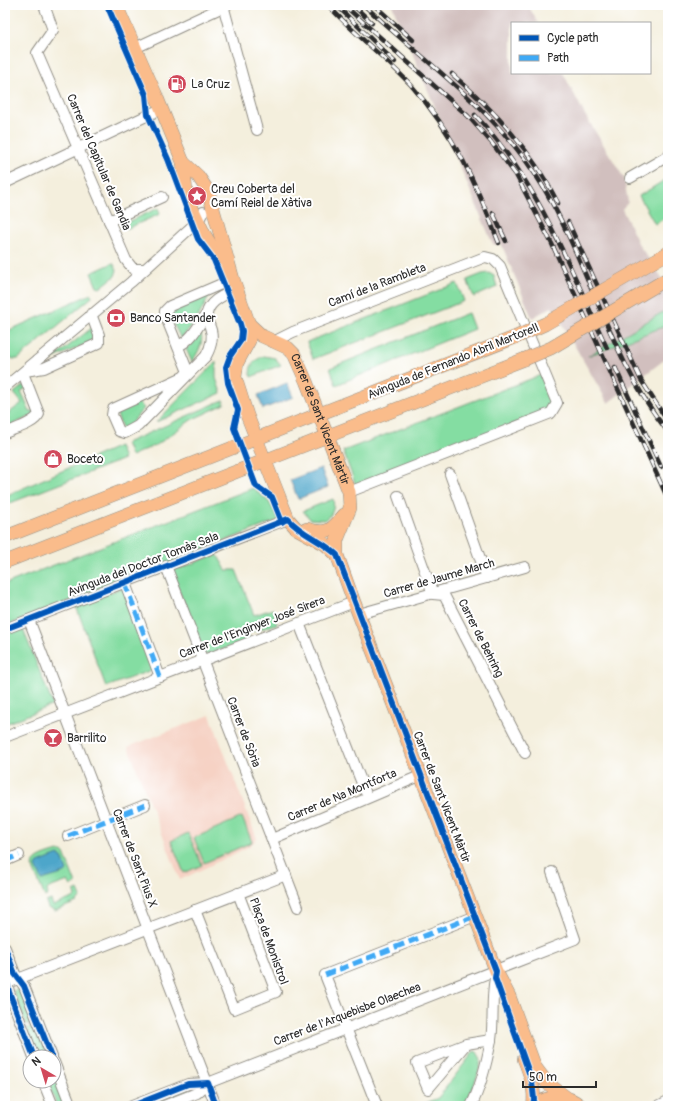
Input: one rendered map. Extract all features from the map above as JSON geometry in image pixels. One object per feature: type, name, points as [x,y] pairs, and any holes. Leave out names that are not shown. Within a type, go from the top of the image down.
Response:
[{"type":"main road","name":"Carrer de Sant Vicent Màrtir","points":[[116,5],[182,162],[186,191],[218,258],[235,285]]},
{"type":"main road","name":"Carrer de Sant Vicent Màrtir","points":[[182,162],[203,183],[210,199],[235,285],[249,324],[249,341],[239,358],[235,369],[235,377],[256,439],[289,520]]},
{"type":"main road","points":[[186,191],[186,186],[191,180],[198,179],[203,183]]},
{"type":"main road","points":[[198,214],[208,207],[210,199]]},
{"type":"main road","name":"Avinguda de Fernando Abril Martorell","points":[[256,439],[516,338],[545,324],[668,253]]},
{"type":"main road","name":"Avinguda de Fernando Abril Martorell","points":[[328,436],[551,348],[667,279]]},
{"type":"main road","name":"Carrer de Sant Vicent Màrtir","points":[[249,324],[262,336],[288,348],[294,354],[328,436],[349,492],[350,508],[337,540],[337,555],[422,775],[496,974],[532,1082],[534,1106]]},
{"type":"main road","points":[[239,358],[255,346],[273,342]]},
{"type":"main road","points":[[5,562],[328,436]]},
{"type":"main road","points":[[5,537],[256,439]]},
{"type":"main road","points":[[289,520],[305,529],[320,533],[328,531],[350,508]]},
{"type":"main road","points":[[289,520],[296,528],[325,544],[337,555]]},
{"type":"main road","name":"Carrer de Sant Vicent Màrtir","points":[[496,974],[509,996],[535,1067],[547,1083],[567,1098],[582,1106]]},
{"type":"main road","points":[[534,1106],[548,1098],[567,1098]]},
{"type":"street","name":"Carrer del Capitular de Gandia","points":[[44,5],[53,30],[37,53],[130,266],[134,269],[145,269]]},
{"type":"street","points":[[135,48],[225,6],[257,130]]},
{"type":"street","points":[[5,183],[69,154],[78,148],[161,109]]},
{"type":"street","points":[[630,178],[668,156]]},
{"type":"street","points":[[109,220],[162,197]]},
{"type":"street","points":[[5,387],[145,269],[198,214]]},
{"type":"street","name":"Camí de la Rambleta","points":[[273,342],[293,332],[480,258],[485,257],[493,259],[500,266],[557,403],[551,413],[349,492]]},
{"type":"street","points":[[207,313],[212,334],[212,343],[206,356],[138,426],[125,433],[119,431],[112,415],[113,409],[186,375],[188,370],[165,315],[167,308],[235,285]]},
{"type":"street","points":[[178,346],[184,343],[193,334],[217,299],[235,285]]},
{"type":"street","points":[[24,372],[44,368],[99,343],[99,336],[91,314]]},
{"type":"street","points":[[5,433],[32,421],[40,414],[24,372]]},
{"type":"street","points":[[450,474],[487,578]]},
{"type":"street","points":[[398,496],[433,594]]},
{"type":"street","name":"Avinguda del Doctor Tomàs Sala","points":[[5,629],[289,520]]},
{"type":"street","name":"Carrer de Sòria","points":[[166,566],[298,907]]},
{"type":"street","name":"Carrer de Jaume March","points":[[359,614],[525,567]]},
{"type":"street","points":[[125,582],[160,677]]},
{"type":"street","name":"Carrer de Behring","points":[[433,594],[444,595],[525,753]]},
{"type":"street","name":"Carrer de l'Enginyer José Sirera","points":[[5,737],[354,602]]},
{"type":"street","name":"Carrer de Sant Pius X","points":[[30,620],[216,1106]]},
{"type":"street","points":[[299,623],[365,791]]},
{"type":"street","name":"Carrer de Na Montforta","points":[[272,839],[422,775]]},
{"type":"street","points":[[68,836],[145,805]]},
{"type":"street","points":[[5,861],[19,855]]},
{"type":"street","points":[[471,1106],[476,1097],[491,1040],[493,990],[496,974],[575,939],[552,872]]},
{"type":"street","points":[[31,1049],[9,992],[6,980],[19,979],[286,875]]},
{"type":"street","name":"Plaça de Monistrol","points":[[196,910],[234,1009],[276,992],[238,894]]},
{"type":"street","points":[[377,1106],[325,975],[475,916]]},
{"type":"street","points":[[5,948],[15,974],[24,986],[49,1049]]},
{"type":"street","name":"Carrer de l'Arquebisbe Olaechea","points":[[132,1106],[188,1084],[208,1083],[346,1029],[496,974]]},
{"type":"street","points":[[466,1044],[428,1089],[417,1063],[466,1044],[491,1040]]},
{"type":"street","points":[[62,1083],[71,1106]]},
{"type":"street","name":"Carrer de l'Arquebisbe Olaechea","points":[[164,1106],[197,1093],[208,1083]]},
{"type":"street","points":[[46,1089],[53,1106]]},
{"type":"street","points":[[658,1106],[668,1101]]},
{"type":"shaded area","points":[[392,5],[528,5],[537,22],[511,22],[511,74],[564,74],[585,115],[624,178],[628,202],[622,209],[639,245],[668,286],[668,357],[608,403],[552,307],[532,318],[501,243],[494,245]]},
{"type":"shaded area","points":[[210,715],[257,839],[248,847],[180,880],[128,747]]},
{"type":"green space","points":[[668,178],[668,216],[655,224],[639,196]]},
{"type":"green space","points":[[158,208],[160,214],[126,229],[124,224]]},
{"type":"green space","points":[[113,263],[117,270],[115,276],[100,288],[97,287],[91,273]]},
{"type":"green space","points":[[489,273],[494,276],[497,287],[474,297],[467,280]]},
{"type":"green space","points":[[457,283],[464,301],[313,359],[307,342]]},
{"type":"green space","points":[[208,293],[210,295],[198,317],[182,338],[180,337],[170,317],[169,313],[171,309]]},
{"type":"green space","points":[[91,294],[92,297],[18,359],[13,359],[7,354],[5,346],[5,332]]},
{"type":"green space","points":[[668,309],[668,325],[588,356]]},
{"type":"green space","points":[[468,313],[474,329],[336,385],[330,368]]},
{"type":"green space","points":[[93,327],[97,339],[52,359]]},
{"type":"green space","points":[[201,334],[201,345],[192,362],[186,349]]},
{"type":"green space","points":[[264,356],[275,358],[281,365],[251,377],[251,367],[257,359]]},
{"type":"green space","points":[[216,362],[216,378],[221,393],[156,422]]},
{"type":"green space","points":[[541,375],[551,400],[546,413],[356,486],[343,451]]},
{"type":"green space","points":[[25,384],[26,388],[21,392],[30,412],[35,409],[32,418],[29,417],[7,427],[5,423],[5,416],[22,403],[14,393]]},
{"type":"green space","points":[[223,400],[225,404],[191,420],[158,444],[131,456],[126,443]]},
{"type":"green space","points":[[138,402],[144,408],[128,427],[122,428],[116,412]]},
{"type":"green space","points":[[119,446],[124,459],[5,505],[5,496]]},
{"type":"green space","points":[[253,488],[269,502],[279,520],[5,626],[5,584]]},
{"type":"green space","points":[[333,499],[334,506],[329,516],[325,520],[310,519],[303,511]]},
{"type":"green space","points":[[217,554],[226,570],[236,570],[254,615],[273,609],[277,624],[247,633],[250,639],[208,655],[203,653],[172,572],[174,566],[180,564],[181,568]]},
{"type":"green space","points":[[126,586],[157,668],[106,687],[76,606]]},
{"type":"green space","points":[[21,624],[53,705],[5,724],[5,631]]},
{"type":"green space","points":[[242,817],[252,842],[204,863],[194,838]]},
{"type":"green space","points":[[188,833],[202,865],[184,873],[171,841]]},
{"type":"green space","points":[[58,851],[64,853],[76,884],[71,886],[68,881],[49,888],[47,890],[48,895],[45,897],[32,866],[33,863],[39,858]]},
{"type":"green space","points":[[78,890],[81,897],[77,902],[55,911],[48,908],[46,902],[51,900],[53,906],[75,897],[74,892]]},
{"type":"green space","points":[[21,988],[35,1022],[27,1025],[13,991]]},
{"type":"green space","points":[[36,1025],[45,1049],[36,1049],[27,1028]]},
{"type":"green space","points":[[474,1051],[477,1052],[481,1059],[479,1071],[475,1083],[463,1106],[419,1106],[438,1098]]},
{"type":"green space","points":[[188,1087],[193,1092],[155,1106],[139,1106]]},
{"type":"green space","points":[[50,1089],[59,1089],[66,1106],[57,1106]]},
{"type":"water","points":[[287,383],[293,397],[263,409],[258,395]]},
{"type":"water","points":[[321,468],[328,487],[298,499],[290,480]]},
{"type":"water","points":[[58,855],[62,857],[67,871],[65,873],[42,880],[36,866],[38,863]]},
{"type":"railway","points":[[328,5],[348,26],[391,65],[427,104],[463,160],[499,243]]},
{"type":"railway","points":[[336,5],[395,62]]},
{"type":"railway","points":[[344,5],[468,116],[491,142],[516,175],[552,244],[668,499]]},
{"type":"railway","points":[[353,5],[372,23]]},
{"type":"railway","points":[[364,5],[459,89],[504,134],[524,158],[542,185],[559,215],[630,374],[648,404],[668,432]]},
{"type":"railway","points":[[374,5],[413,40]]},
{"type":"railway","points":[[452,74],[498,117],[537,166],[558,203]]},
{"type":"railway","points":[[475,115],[517,168],[534,196],[565,256],[607,348]]},
{"type":"railway","points":[[493,213],[506,241]]},
{"type":"railway","points":[[568,222],[641,380],[668,422]]},
{"type":"railway","points":[[615,367],[661,467]]},
{"type":"marked path","points":[[125,583],[160,677]]},
{"type":"marked path","points":[[68,836],[145,805]]},
{"type":"marked path","points":[[5,861],[19,855]]},
{"type":"marked path","points":[[325,975],[475,916]]},
{"type":"cycle path","points":[[107,5],[146,95],[148,115],[168,159],[198,239],[214,260],[240,324],[242,331],[241,340],[230,356],[226,367],[228,383],[238,410],[234,428],[256,486],[272,497],[282,522]]},
{"type":"cycle path","points":[[5,629],[288,519],[293,525],[325,545],[337,555],[496,971],[495,978],[532,1081],[534,1099],[533,1106]]},
{"type":"cycle path","points":[[5,948],[15,974],[24,986],[49,1049]]},
{"type":"cycle path","points":[[5,973],[9,992],[31,1049]]},
{"type":"cycle path","points":[[132,1106],[188,1084],[208,1083],[216,1106]]},
{"type":"place","name":"La Cruz","points":[[177,84]]},
{"type":"place","name":"Creu Coberta del Camí Reial de Xàtiva","points":[[197,196]]},
{"type":"place","name":"Banco Santander","points":[[116,318]]},
{"type":"place","name":"Boceto","points":[[53,459]]},
{"type":"place","name":"Barrilito","points":[[53,738]]}]
